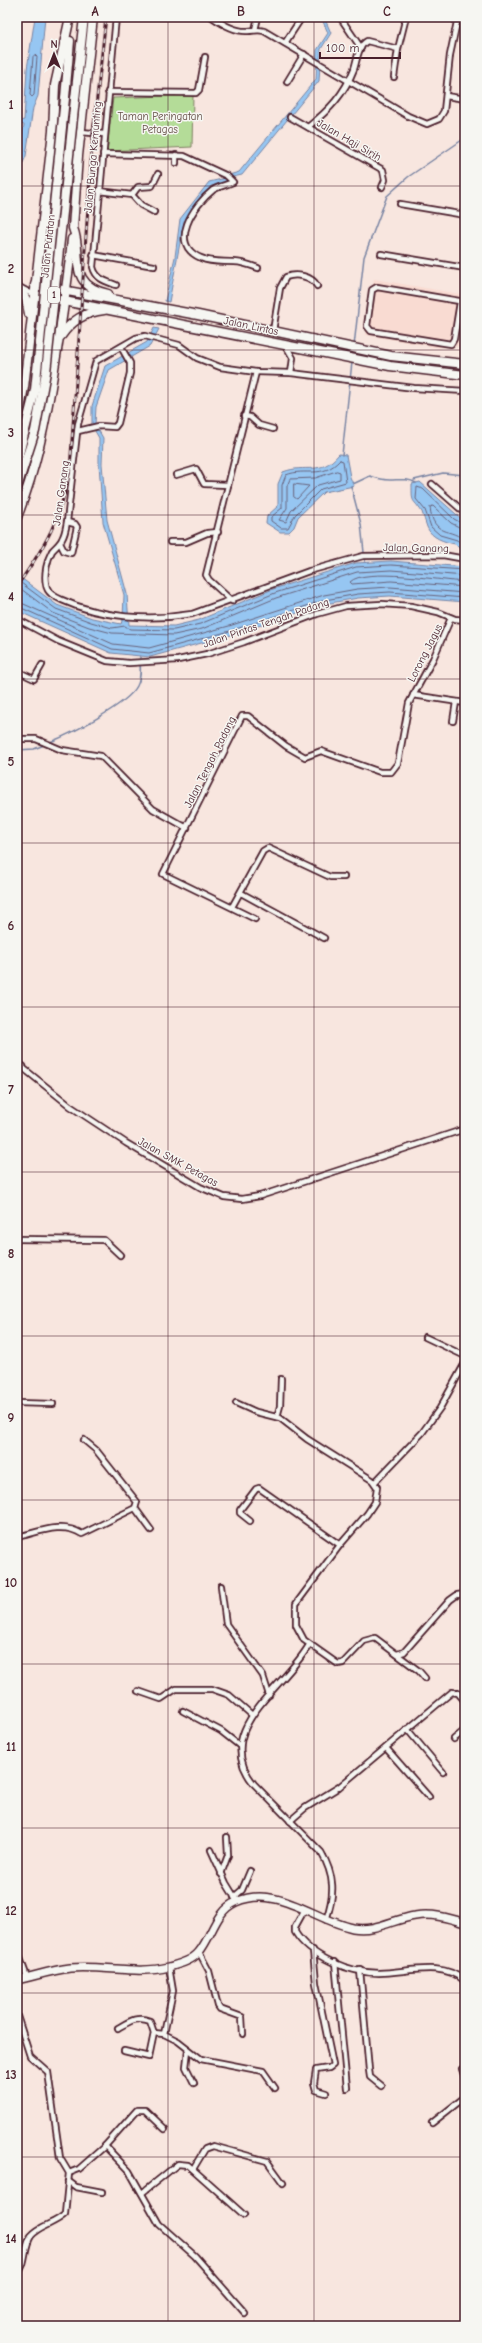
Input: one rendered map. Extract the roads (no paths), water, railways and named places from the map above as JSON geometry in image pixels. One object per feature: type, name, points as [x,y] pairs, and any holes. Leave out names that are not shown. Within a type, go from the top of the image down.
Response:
[{"type":"highway","name":"Jalan Putatan","points":[[17,462],[32,409],[37,377],[65,98],[71,17]]},
{"type":"highway","points":[[17,425],[24,387],[53,131],[55,85],[71,17]]},
{"type":"highway","name":"Jalan Putatan","points":[[17,487],[35,431],[46,372],[84,17]]},
{"type":"highway","points":[[17,517],[42,438],[64,315],[93,17]]},
{"type":"highway","points":[[73,228],[77,237],[78,270],[83,278],[99,291],[123,297],[128,302]]},
{"type":"highway","name":"Jalan Lintas","points":[[35,285],[128,302],[398,357],[465,364]]},
{"type":"highway","points":[[17,286],[28,307],[30,330]]},
{"type":"highway","name":"Jalan Lintas","points":[[34,295],[116,310],[366,362],[416,370],[465,375]]},
{"type":"highway","points":[[109,299],[111,306],[116,310]]},
{"type":"highway","points":[[32,312],[42,306],[50,305],[59,309],[64,315]]},
{"type":"highway","points":[[60,338],[69,327],[87,313],[116,310]]},
{"type":"main road","points":[[17,1980],[70,1968],[146,1971],[186,1962],[199,1952],[218,1917],[236,1899],[270,1898],[304,1909],[326,1920],[355,1928],[367,1929],[416,1915],[439,1916],[465,1923]]},
{"type":"street","name":"Jalan Bunga Kemunting","points":[[116,17],[93,255],[93,267],[96,276],[116,285]]},
{"type":"street","points":[[212,17],[221,24],[246,32],[255,30],[264,31],[321,63],[349,82],[423,123],[430,124],[439,119],[444,111],[450,55],[458,17]]},
{"type":"street","points":[[255,30],[258,17]]},
{"type":"street","points":[[285,43],[302,17]]},
{"type":"street","points":[[340,17],[361,48]]},
{"type":"street","points":[[394,77],[398,49],[406,17]]},
{"type":"street","points":[[308,128],[332,108],[349,82],[364,43],[370,41],[398,49]]},
{"type":"street","points":[[287,82],[304,54]]},
{"type":"street","points":[[108,92],[196,93],[199,90],[205,57]]},
{"type":"street","points":[[446,96],[465,99]]},
{"type":"street","name":"Jalan Haji Sirih","points":[[290,117],[383,170],[385,180],[382,187]]},
{"type":"street","points":[[81,132],[104,134]]},
{"type":"street","points":[[103,154],[176,155],[191,158],[226,176],[233,182],[214,190],[190,216],[185,228],[187,247],[191,253],[202,259],[216,262],[241,263],[258,268]]},
{"type":"street","points":[[176,155],[176,163]]},
{"type":"street","points":[[132,195],[138,187],[152,186],[158,174]]},
{"type":"street","points":[[99,191],[132,195],[141,204],[154,212]]},
{"type":"street","points":[[400,204],[465,215]]},
{"type":"street","points":[[381,254],[465,268]]},
{"type":"street","points":[[93,255],[154,266]]},
{"type":"street","points":[[273,331],[280,288],[286,277],[296,275],[305,277],[315,282],[317,286]]},
{"type":"street","points":[[17,286],[34,295]]},
{"type":"street","points":[[377,287],[462,302],[454,339],[448,344],[371,331],[367,326],[372,290],[377,287]]},
{"type":"street","name":"Jalan Ganang","points":[[465,391],[414,388],[291,373],[256,372],[209,363],[179,345],[148,336],[140,336],[122,348],[95,362],[78,431],[67,522],[60,543],[52,551],[47,566],[46,584],[50,592],[81,608],[133,616],[184,616],[232,601],[309,572],[365,556],[443,555],[465,559]]},
{"type":"street","points":[[284,344],[293,358],[291,373]]},
{"type":"street","points":[[78,431],[99,426],[114,427],[118,422],[129,380],[128,360],[122,348]]},
{"type":"street","points":[[293,358],[306,349]]},
{"type":"street","points":[[232,601],[206,577],[218,532],[244,416],[256,372]]},
{"type":"street","points":[[244,416],[250,418],[259,425],[273,429]]},
{"type":"street","points":[[176,475],[196,469],[204,484],[228,485]]},
{"type":"street","points":[[432,484],[465,514]]},
{"type":"street","points":[[60,543],[64,551],[71,553],[77,527],[76,524],[67,522]]},
{"type":"street","points":[[170,542],[186,542],[207,533],[218,532]]},
{"type":"street","name":"Jalan Pintas Tengah Padang","points":[[17,618],[58,641],[107,661],[133,662],[185,659],[221,651],[317,614],[346,606],[382,604],[411,606],[438,612],[451,618],[465,620]]},
{"type":"street","name":"Lorong Jagus","points":[[413,695],[433,659],[451,618]]},
{"type":"street","points":[[17,671],[34,679],[42,665]]},
{"type":"street","points":[[413,695],[465,703]]},
{"type":"street","name":"Jalan Tengah Padang","points":[[187,828],[242,716],[248,716],[286,746],[305,757],[321,751],[380,772],[391,772],[398,763],[406,712],[413,695]]},
{"type":"street","points":[[453,721],[456,702]]},
{"type":"street","points":[[17,739],[36,739],[68,752],[101,756],[138,793],[142,800],[153,809],[187,828],[163,874],[232,907],[254,920]]},
{"type":"street","points":[[232,907],[263,851],[268,848],[330,877],[344,877]]},
{"type":"street","points":[[241,892],[324,938]]},
{"type":"street","name":"Jalan SMK Petagas","points":[[17,1063],[23,1066],[70,1106],[126,1143],[200,1187],[224,1197],[242,1199],[260,1196],[465,1129]]},
{"type":"street","points":[[17,1075],[23,1066]]},
{"type":"street","points":[[17,1239],[104,1240],[120,1255]]},
{"type":"street","points":[[425,1337],[465,1356]]},
{"type":"street","points":[[375,1482],[422,1433],[440,1408],[465,1367],[465,1363]]},
{"type":"street","points":[[277,1417],[280,1406],[281,1379]]},
{"type":"street","points":[[17,1403],[53,1404]]},
{"type":"street","points":[[236,1403],[256,1412],[277,1417],[375,1482],[377,1491],[375,1502],[296,1604],[296,1625],[299,1633],[309,1645],[324,1653],[338,1664],[343,1663],[368,1639],[375,1638],[397,1654],[425,1678]]},
{"type":"street","points":[[17,1537],[59,1527],[74,1529],[82,1534],[135,1508],[137,1502],[96,1450],[84,1440]]},
{"type":"street","points":[[250,1521],[240,1513],[240,1510],[256,1489],[259,1488],[328,1535],[340,1546]]},
{"type":"street","points":[[135,1508],[151,1530]]},
{"type":"street","points":[[221,1586],[226,1624],[263,1676],[269,1695]]},
{"type":"street","points":[[397,1654],[404,1652],[450,1600],[457,1595],[465,1594]]},
{"type":"street","points":[[309,1645],[300,1660],[252,1715],[246,1724],[240,1746],[239,1757],[244,1772],[321,1852],[331,1872],[333,1898],[326,1920]]},
{"type":"street","points":[[138,1691],[161,1699],[179,1688],[220,1691],[237,1701],[252,1715]]},
{"type":"street","points":[[290,1821],[305,1808],[339,1787],[452,1692],[458,1693],[465,1701]]},
{"type":"street","points":[[183,1711],[221,1731],[240,1746]]},
{"type":"street","points":[[407,1729],[443,1772]]},
{"type":"street","points":[[454,1739],[465,1730]]},
{"type":"street","points":[[386,1748],[429,1797]]},
{"type":"street","points":[[222,1874],[228,1855],[227,1837]]},
{"type":"street","points":[[211,1850],[236,1899],[242,1890],[250,1871]]},
{"type":"street","points":[[304,1909],[295,1927],[295,1932],[313,1950],[335,1962],[360,1970],[378,1973],[438,1969],[450,1972],[465,1981]]},
{"type":"street","points":[[17,1950],[27,1977]]},
{"type":"street","points":[[313,1950],[316,1983],[333,2065],[329,2068],[316,2070],[314,2083],[316,2090],[326,2093]]},
{"type":"street","points":[[199,1952],[209,1972],[218,2006],[220,2009],[242,2017],[243,2034]]},
{"type":"street","points":[[335,1962],[347,2088]]},
{"type":"street","points":[[164,2034],[173,1991],[169,1967]]},
{"type":"street","points":[[360,1970],[370,2077],[382,2086]]},
{"type":"street","points":[[17,2016],[30,2056],[48,2072],[60,2158],[69,2172],[65,2214],[41,2227],[30,2238],[18,2272]]},
{"type":"street","points":[[118,2028],[137,2018],[143,2018],[150,2021],[154,2033],[149,2057],[124,2051]]},
{"type":"street","points":[[154,2033],[164,2034],[178,2041],[201,2059],[263,2071],[276,2088]]},
{"type":"street","points":[[188,2050],[186,2067],[194,2083]]},
{"type":"street","points":[[462,2069],[465,2078]]},
{"type":"street","points":[[432,2124],[465,2097]]},
{"type":"street","points":[[69,2172],[79,2169],[105,2146],[137,2110],[144,2110],[165,2129]]},
{"type":"street","points":[[105,2146],[129,2171],[166,2231],[180,2241],[195,2256],[246,2313]]},
{"type":"street","points":[[193,2169],[205,2150],[213,2146],[267,2161],[283,2183]]},
{"type":"street","points":[[142,2193],[178,2164],[188,2165],[244,2216]]},
{"type":"street","points":[[68,2181],[76,2187],[102,2192]]},
{"type":"water","points":[[35,17],[45,17],[38,96],[33,108],[26,156],[19,172],[17,183],[17,156],[24,125],[20,124],[19,121],[24,120],[27,69]]},
{"type":"water","points":[[321,17],[324,17],[331,33],[321,49],[319,81],[242,175],[233,177],[229,182],[211,186],[184,221],[169,302],[165,301],[175,257],[180,219],[209,182],[226,178],[229,175],[239,172],[316,79],[317,50],[328,33]]},
{"type":"water","points":[[154,328],[159,329],[150,346],[109,370],[96,407],[95,424],[103,438],[102,464],[107,520],[127,594],[129,625],[174,626],[199,620],[273,589],[356,563],[391,561],[465,567],[465,602],[390,596],[358,598],[325,604],[231,635],[150,657],[111,653],[20,612],[17,609],[17,575],[57,605],[92,618],[121,624],[123,618],[124,595],[103,522],[99,464],[99,438],[92,426],[92,406],[105,366],[147,342]]},
{"type":"water","points":[[339,454],[346,455],[350,477],[354,486],[324,492],[298,517],[294,527],[289,532],[280,532],[266,523],[267,516],[278,506],[278,484],[283,472],[319,467],[332,461]]},
{"type":"water","points":[[420,482],[465,522],[465,551],[455,544],[435,537],[429,531],[422,512],[414,502],[413,498],[412,484]]},
{"type":"waterway","points":[[354,346],[364,257],[387,196],[408,177],[465,138]]},
{"type":"waterway","points":[[342,455],[352,362]]},
{"type":"waterway","points":[[414,480],[443,473],[465,475]]},
{"type":"waterway","points":[[353,484],[370,476],[385,480],[407,480],[416,483]]},
{"type":"waterway","points":[[351,486],[361,524],[365,562]]},
{"type":"waterway","points":[[50,742],[70,733],[111,710],[131,693],[137,686],[140,679],[140,656]]},
{"type":"waterway","points":[[17,750],[34,749],[44,745]]},
{"type":"railway","points":[[17,586],[51,531],[62,503],[70,469],[93,133],[106,17]]},
{"type":"park label","name":"Taman Peringatan Petagas","points":[[160,122]]}]
